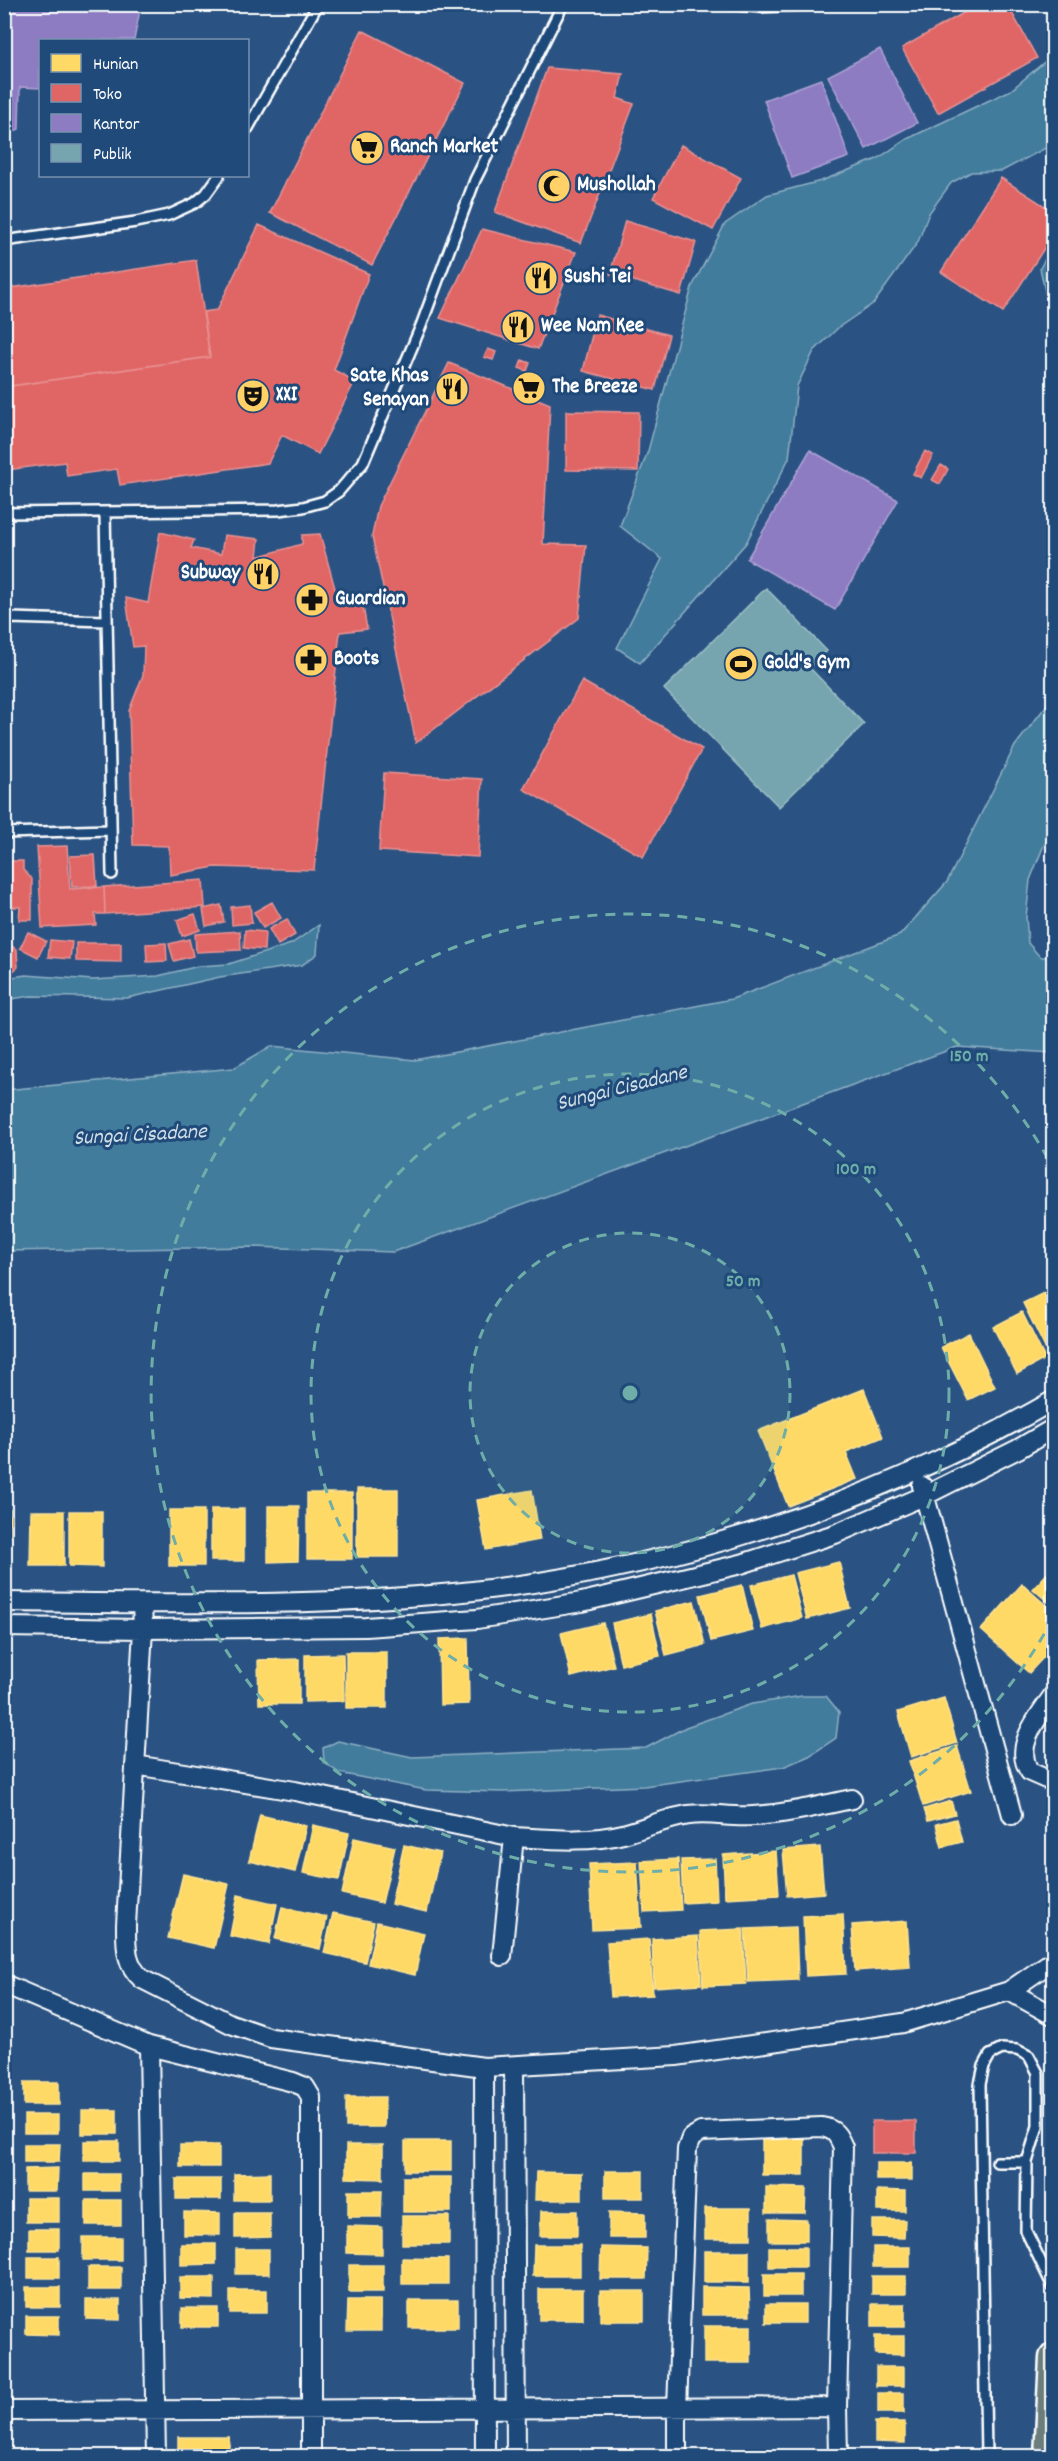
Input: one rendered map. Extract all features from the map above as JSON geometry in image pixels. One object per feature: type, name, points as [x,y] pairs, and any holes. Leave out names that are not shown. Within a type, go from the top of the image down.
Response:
[{"type":"main road","points":[[1049,2457],[1053,2358]]},
{"type":"street","points":[[4,1602],[305,1603],[473,1591],[625,1566],[760,1531],[830,1506],[915,1471],[1053,1400]]},
{"type":"street","points":[[4,1628],[306,1628],[477,1619],[582,1602],[771,1555],[835,1534],[926,1495],[1018,1449],[1052,1429],[1036,1410]]},
{"type":"street","points":[[915,1471],[926,1495],[1012,1815]]},
{"type":"street","points":[[625,1566],[628,1592]]},
{"type":"street","points":[[305,1603],[306,1628]]},
{"type":"street","points":[[142,1604],[143,1629],[126,1941],[130,1966],[142,1979],[231,2024],[271,2038],[484,2067],[676,2056],[891,2025],[1009,1990],[1053,1960]]},
{"type":"street","points":[[1053,1694],[1028,1736],[1024,1757],[1030,1772],[1046,1779],[1053,1778]]},
{"type":"street","points":[[135,1765],[295,1791],[513,1837],[598,1838],[622,1834],[687,1815],[712,1813],[734,1817],[754,1816],[852,1799]]},
{"type":"street","points":[[502,1956],[513,1837]]},
{"type":"street","points":[[4,1984],[149,2046],[305,2087],[311,2097],[311,2457]]},
{"type":"street","points":[[1009,1990],[1053,2016]]},
{"type":"street","points":[[149,2046],[157,2410],[156,2457]]},
{"type":"street","points":[[514,2066],[516,2457]]},
{"type":"street","points":[[484,2067],[485,2457]]},
{"type":"street","points":[[677,2457],[687,2149],[691,2138],[701,2132],[821,2127],[832,2128],[839,2136],[843,2147],[837,2407],[838,2457]]},
{"type":"street","points":[[4,2411],[837,2407]]},
{"type":"lane","points":[[249,126],[318,4]]},
{"type":"lane","points":[[4,513],[278,510],[325,501],[339,491],[352,477],[372,445],[421,326],[475,180],[563,4]]},
{"type":"lane","points":[[727,4],[759,7],[822,4]]},
{"type":"lane","points":[[4,241],[169,215],[195,203],[206,194],[218,177]]},
{"type":"lane","points":[[105,512],[112,874]]},
{"type":"lane","points":[[4,621],[10,618],[106,621]]},
{"type":"lane","points":[[4,833],[110,830]]},
{"type":"lane","points":[[986,2457],[980,2084],[984,2066],[990,2055],[1002,2049],[1017,2050],[1029,2056],[1038,2073],[1038,2126],[1028,2162],[1026,2231],[1053,2289]]},
{"type":"lane","points":[[998,2162],[1028,2162]]},
{"type":"water","points":[[1045,5],[1053,5],[1053,144],[1002,171],[971,172],[951,183],[929,213],[918,242],[874,303],[839,327],[814,351],[797,386],[789,458],[746,543],[640,663],[617,648],[662,559],[620,526],[648,451],[692,287],[725,224],[767,195],[821,181],[877,159],[907,139],[1011,90],[1049,58]]},
{"type":"water","points":[[1053,245],[1053,301],[1047,300],[1040,268]]},
{"type":"water","name":"Sungai Cisadane","points":[[1053,697],[1053,834],[1044,845],[1030,880],[1026,917],[1028,943],[1040,957],[1053,957],[1053,1053],[957,1047],[393,1252],[254,1247],[5,1251],[5,1090],[234,1068],[271,1046],[415,1060],[732,999],[900,935],[947,882],[1015,746]]},
{"type":"water","points":[[319,925],[317,954],[302,965],[220,977],[127,998],[31,996],[5,1000],[5,986],[13,977],[26,975],[93,980],[158,976],[199,966],[229,964],[291,944]]},
{"type":"water","points":[[802,1696],[826,1696],[839,1712],[836,1738],[809,1756],[783,1767],[644,1786],[503,1792],[426,1790],[339,1773],[324,1762],[323,1748],[338,1741],[412,1757],[646,1748],[686,1727],[752,1704]]},
{"type":"building: Hunian","points":[[1054,1288],[1054,1356],[1050,1358],[1023,1303]]},
{"type":"building: Hunian","points":[[1022,1312],[1045,1359],[1017,1374],[993,1327]]},
{"type":"building: Hunian","points":[[969,1333],[995,1387],[968,1400],[941,1347]]},
{"type":"building: Hunian","points":[[864,1389],[883,1437],[846,1452],[857,1479],[788,1506],[758,1431]]},
{"type":"building: Hunian","points":[[357,1489],[398,1489],[398,1557],[357,1557]]},
{"type":"building: Hunian","points":[[532,1490],[540,1540],[486,1550],[477,1500]]},
{"type":"building: Hunian","points":[[307,1493],[352,1493],[352,1559],[307,1559]]},
{"type":"building: Hunian","points":[[268,1506],[299,1506],[298,1561],[268,1562]]},
{"type":"building: Hunian","points":[[4,1509],[10,1509],[10,1568],[4,1568]]},
{"type":"building: Hunian","points":[[211,1509],[244,1509],[244,1561],[211,1561]]},
{"type":"building: Hunian","points":[[169,1510],[204,1510],[204,1566],[169,1566]]},
{"type":"building: Hunian","points":[[31,1511],[64,1511],[64,1566],[30,1566]]},
{"type":"building: Hunian","points":[[69,1511],[102,1511],[102,1567],[69,1566]]},
{"type":"building: Hunian","points":[[839,1562],[850,1608],[807,1619],[795,1573]]},
{"type":"building: Hunian","points":[[1054,1566],[1054,1607],[1033,1589]]},
{"type":"building: Hunian","points":[[791,1575],[802,1618],[762,1629],[751,1585]]},
{"type":"building: Hunian","points":[[1022,1584],[1054,1612],[1054,1646],[1029,1673],[981,1630]]},
{"type":"building: Hunian","points":[[742,1585],[753,1631],[711,1641],[700,1595]]},
{"type":"building: Hunian","points":[[694,1601],[705,1645],[666,1655],[655,1611]]},
{"type":"building: Hunian","points":[[651,1614],[660,1656],[621,1665],[612,1623]]},
{"type":"building: Hunian","points":[[603,1623],[614,1666],[571,1677],[561,1633]]},
{"type":"building: Hunian","points":[[468,1638],[469,1704],[440,1705],[439,1639]]},
{"type":"building: Hunian","points":[[346,1652],[387,1652],[387,1708],[346,1708]]},
{"type":"building: Hunian","points":[[343,1654],[344,1701],[305,1702],[305,1655]]},
{"type":"building: Hunian","points":[[299,1659],[299,1704],[259,1704],[258,1660]]},
{"type":"building: Hunian","points":[[944,1698],[957,1743],[911,1757],[898,1712]]},
{"type":"building: Hunian","points":[[957,1746],[971,1791],[923,1806],[909,1761]]},
{"type":"building: Hunian","points":[[951,1801],[955,1814],[928,1821],[924,1809]]},
{"type":"building: Hunian","points":[[260,1815],[306,1826],[295,1872],[249,1861]]},
{"type":"building: Hunian","points":[[956,1819],[962,1842],[942,1847],[936,1824]]},
{"type":"building: Hunian","points":[[313,1825],[349,1833],[339,1880],[303,1873]]},
{"type":"building: Hunian","points":[[354,1838],[395,1847],[382,1903],[342,1894]]},
{"type":"building: Hunian","points":[[404,1845],[440,1853],[427,1912],[391,1904]]},
{"type":"building: Hunian","points":[[820,1847],[824,1893],[787,1896],[783,1850]]},
{"type":"building: Hunian","points":[[776,1851],[779,1895],[725,1898],[723,1855]]},
{"type":"building: Hunian","points":[[678,1859],[681,1910],[644,1912],[641,1861]]},
{"type":"building: Hunian","points":[[715,1859],[717,1901],[683,1903],[681,1860]]},
{"type":"building: Hunian","points":[[637,1862],[641,1928],[592,1930],[589,1864]]},
{"type":"building: Hunian","points":[[183,1874],[229,1884],[214,1948],[168,1938]]},
{"type":"building: Hunian","points":[[238,1895],[277,1904],[269,1944],[230,1936]]},
{"type":"building: Hunian","points":[[282,1907],[327,1917],[320,1949],[275,1939]]},
{"type":"building: Hunian","points":[[333,1913],[374,1922],[365,1962],[324,1953]]},
{"type":"building: Hunian","points":[[843,1914],[846,1974],[806,1976],[803,1916]]},
{"type":"building: Hunian","points":[[907,1921],[910,1967],[855,1971],[852,1925]]},
{"type":"building: Hunian","points":[[377,1922],[424,1933],[415,1975],[368,1964]]},
{"type":"building: Hunian","points":[[796,1927],[798,1980],[748,1982],[745,1929]]},
{"type":"building: Hunian","points":[[743,1929],[746,1984],[703,1986],[700,1931]]},
{"type":"building: Hunian","points":[[698,1936],[701,1984],[654,1987],[652,1939]]},
{"type":"building: Hunian","points":[[649,1939],[653,1995],[611,1997],[607,1942]]},
{"type":"building: Hunian","points":[[24,2082],[59,2082],[59,2105],[24,2105]]},
{"type":"building: Hunian","points":[[346,2097],[385,2097],[384,2127],[346,2127]]},
{"type":"building: Hunian","points":[[82,2110],[117,2110],[117,2134],[82,2134]]},
{"type":"building: Hunian","points":[[24,2115],[58,2115],[58,2133],[24,2133]]},
{"type":"building: Hunian","points":[[762,2138],[804,2138],[804,2175],[762,2175]]},
{"type":"building: Hunian","points":[[84,2141],[119,2141],[119,2161],[84,2161]]},
{"type":"building: Hunian","points":[[405,2141],[451,2141],[451,2171],[405,2171]]},
{"type":"building: Hunian","points":[[24,2144],[60,2144],[59,2162],[24,2162]]},
{"type":"building: Hunian","points":[[180,2145],[219,2145],[219,2167],[180,2167]]},
{"type":"building: Hunian","points":[[346,2145],[383,2145],[383,2179],[346,2178]]},
{"type":"building: Hunian","points":[[876,2163],[912,2163],[912,2180],[876,2180]]},
{"type":"building: Hunian","points":[[58,2168],[57,2191],[25,2191],[25,2169]]},
{"type":"building: Hunian","points":[[605,2171],[643,2171],[643,2198],[605,2198]]},
{"type":"building: Hunian","points":[[536,2172],[582,2173],[582,2200],[535,2200]]},
{"type":"building: Hunian","points":[[270,2173],[270,2200],[234,2200],[234,2174]]},
{"type":"building: Hunian","points":[[85,2174],[119,2174],[119,2191],[85,2191]]},
{"type":"building: Hunian","points":[[403,2177],[451,2177],[451,2212],[403,2212]]},
{"type":"building: Hunian","points":[[176,2179],[221,2179],[221,2199],[176,2199]]},
{"type":"building: Hunian","points":[[766,2187],[806,2188],[805,2213],[766,2213]]},
{"type":"building: Hunian","points":[[877,2190],[905,2191],[905,2211],[877,2211]]},
{"type":"building: Hunian","points":[[348,2191],[382,2191],[381,2217],[348,2217]]},
{"type":"building: Hunian","points":[[26,2198],[59,2198],[59,2222],[26,2222]]},
{"type":"building: Hunian","points":[[86,2200],[121,2200],[121,2225],[86,2225]]},
{"type":"building: Hunian","points":[[705,2208],[751,2208],[751,2239],[705,2239]]},
{"type":"building: Hunian","points":[[541,2211],[577,2211],[577,2236],[540,2236]]},
{"type":"building: Hunian","points":[[184,2212],[220,2213],[220,2235],[184,2235]]},
{"type":"building: Hunian","points":[[609,2212],[645,2213],[645,2238],[609,2238]]},
{"type":"building: Hunian","points":[[235,2213],[270,2213],[270,2237],[235,2238]]},
{"type":"building: Hunian","points":[[402,2216],[449,2216],[449,2244],[402,2244]]},
{"type":"building: Hunian","points":[[769,2219],[807,2220],[807,2241],[769,2241]]},
{"type":"building: Hunian","points":[[872,2220],[905,2220],[904,2238],[872,2237]]},
{"type":"building: Hunian","points":[[347,2226],[382,2227],[382,2254],[347,2253]]},
{"type":"building: Hunian","points":[[29,2229],[59,2229],[59,2250],[29,2250]]},
{"type":"building: Hunian","points":[[83,2237],[121,2237],[121,2260],[83,2260]]},
{"type":"building: Hunian","points":[[181,2244],[216,2244],[216,2264],[181,2265]]},
{"type":"building: Hunian","points":[[534,2245],[580,2245],[580,2276],[533,2276]]},
{"type":"building: Hunian","points":[[601,2247],[647,2248],[646,2279],[600,2279]]},
{"type":"building: Hunian","points":[[769,2247],[806,2247],[806,2267],[769,2267]]},
{"type":"building: Hunian","points":[[873,2247],[910,2247],[910,2267],[873,2267]]},
{"type":"building: Hunian","points":[[236,2249],[269,2249],[269,2274],[236,2274]]},
{"type":"building: Hunian","points":[[704,2251],[749,2251],[749,2282],[704,2282]]},
{"type":"building: Hunian","points":[[28,2257],[59,2257],[59,2278],[28,2278]]},
{"type":"building: Hunian","points":[[402,2258],[448,2259],[448,2284],[402,2284]]},
{"type":"building: Hunian","points":[[349,2265],[383,2265],[383,2292],[349,2292]]},
{"type":"building: Hunian","points":[[88,2267],[121,2267],[121,2290],[88,2290]]},
{"type":"building: Hunian","points":[[764,2274],[801,2274],[801,2296],[764,2296]]},
{"type":"building: Hunian","points":[[872,2276],[906,2276],[906,2294],[872,2294]]},
{"type":"building: Hunian","points":[[180,2277],[214,2277],[214,2299],[180,2298]]},
{"type":"building: Hunian","points":[[26,2287],[60,2287],[60,2307],[26,2307]]},
{"type":"building: Hunian","points":[[702,2287],[749,2288],[750,2315],[702,2315]]},
{"type":"building: Hunian","points":[[539,2289],[583,2289],[583,2320],[539,2320]]},
{"type":"building: Hunian","points":[[230,2290],[267,2290],[267,2313],[230,2313]]},
{"type":"building: Hunian","points":[[600,2291],[644,2291],[644,2321],[600,2321]]},
{"type":"building: Hunian","points":[[86,2300],[120,2300],[120,2320],[86,2319]]},
{"type":"building: Hunian","points":[[348,2300],[381,2300],[381,2331],[347,2331]]},
{"type":"building: Hunian","points":[[409,2300],[458,2300],[458,2328],[409,2328]]},
{"type":"building: Hunian","points":[[766,2304],[805,2304],[805,2323],[766,2323]]},
{"type":"building: Hunian","points":[[872,2304],[905,2304],[905,2327],[872,2327]]},
{"type":"building: Hunian","points":[[182,2308],[218,2308],[218,2327],[182,2327]]},
{"type":"building: Hunian","points":[[26,2316],[59,2316],[59,2335],[26,2334]]},
{"type":"building: Hunian","points":[[704,2326],[751,2326],[751,2363],[704,2363]]},
{"type":"building: Hunian","points":[[875,2336],[904,2336],[904,2355],[875,2354]]},
{"type":"building: Hunian","points":[[876,2367],[904,2367],[904,2386],[876,2386]]},
{"type":"building: Hunian","points":[[878,2393],[904,2393],[904,2413],[878,2413]]},
{"type":"building: Hunian","points":[[875,2422],[905,2422],[905,2443],[875,2442]]},
{"type":"building: Hunian","points":[[178,2437],[229,2437],[229,2456],[178,2456]]},
{"type":"building: Hunian","points":[[877,2451],[906,2451],[906,2456],[877,2456]]},
{"type":"building: Toko","points":[[979,4],[1007,4],[1037,58],[938,113],[902,48]]},
{"type":"building: Toko","name":"Ranch Market","points":[[362,30],[465,83],[372,265],[270,213]]},
{"type":"building: Toko","points":[[547,68],[623,74],[617,98],[634,104],[581,243],[495,212]]},
{"type":"building: Toko","points":[[681,145],[741,178],[713,230],[653,198]]},
{"type":"building: Toko","points":[[1001,178],[1054,212],[1054,233],[1003,312],[941,272]]},
{"type":"building: Toko","points":[[630,179],[638,182],[636,190],[627,187]]},
{"type":"building: Toko","points":[[625,221],[696,242],[681,295],[610,274]]},
{"type":"building: Toko","points":[[259,225],[369,274],[334,370],[355,381],[318,454],[282,435],[268,463],[120,485],[117,469],[67,476],[65,462],[8,470],[4,445],[4,387],[210,357],[203,312],[217,310]]},
{"type":"building: Toko","points":[[482,229],[576,252],[538,349],[440,318]]},
{"type":"building: Toko","points":[[196,260],[210,357],[4,387],[4,289]]},
{"type":"building: Toko","points":[[597,315],[669,335],[655,390],[583,371]]},
{"type":"building: Toko","points":[[488,349],[496,352],[493,360],[484,357]]},
{"type":"building: Toko","points":[[522,360],[530,363],[527,371],[519,368]]},
{"type":"building: Toko","points":[[449,363],[550,404],[543,544],[586,545],[579,618],[416,743],[372,536],[378,506]]},
{"type":"building: Toko","points":[[566,411],[639,412],[638,471],[566,470]]},
{"type":"building: Toko","points":[[925,451],[933,455],[921,478],[913,474]]},
{"type":"building: Toko","points":[[941,465],[948,469],[940,484],[932,480]]},
{"type":"building: Toko","points":[[160,532],[194,540],[191,548],[221,554],[224,535],[259,539],[257,557],[302,544],[302,535],[320,534],[339,603],[361,595],[367,629],[340,632],[314,870],[215,867],[170,875],[169,846],[133,845],[129,711],[143,675],[144,646],[133,647],[126,598],[148,603]]},
{"type":"building: Toko","points":[[582,681],[702,749],[643,857],[523,789]]},
{"type":"building: Toko","points":[[384,773],[482,779],[478,857],[379,851]]},
{"type":"building: Toko","points":[[67,846],[70,889],[104,887],[105,914],[95,914],[96,925],[42,928],[37,847]]},
{"type":"building: Toko","points":[[95,855],[97,886],[72,887],[70,856]]},
{"type":"building: Toko","points":[[4,861],[23,861],[23,870],[32,879],[32,920],[19,920],[20,907],[8,907],[4,904]]},
{"type":"building: Toko","points":[[203,880],[205,907],[105,914],[104,887]]},
{"type":"building: Toko","points":[[272,902],[281,918],[263,928],[254,912]]},
{"type":"building: Toko","points":[[221,905],[224,922],[206,926],[203,909]]},
{"type":"building: Toko","points":[[250,905],[252,923],[232,925],[231,907]]},
{"type":"building: Toko","points":[[195,914],[200,930],[182,936],[177,920]]},
{"type":"building: Toko","points":[[287,919],[295,935],[278,945],[269,929]]},
{"type":"building: Toko","points":[[245,930],[265,932],[264,950],[244,948]]},
{"type":"building: Toko","points":[[240,931],[241,950],[196,952],[195,934]]},
{"type":"building: Toko","points":[[28,932],[46,941],[38,957],[20,948]]},
{"type":"building: Toko","points":[[189,939],[193,956],[174,961],[169,944]]},
{"type":"building: Toko","points":[[4,940],[17,950],[18,967],[4,979]]},
{"type":"building: Toko","points":[[50,940],[72,942],[70,959],[48,957]]},
{"type":"building: Toko","points":[[76,943],[121,943],[121,962],[76,961]]},
{"type":"building: Toko","points":[[166,943],[167,961],[147,962],[146,944]]},
{"type":"building: Toko","points":[[872,2121],[916,2121],[916,2153],[872,2153]]},
{"type":"building: Kantor","points":[[4,4],[139,4],[134,39],[39,39],[39,88],[20,87],[19,129],[4,136]]},
{"type":"building: Kantor","points":[[880,49],[917,123],[866,149],[828,76]]},
{"type":"building: Kantor","points":[[821,79],[849,157],[792,178],[764,100]]},
{"type":"building: Kantor","points":[[810,450],[898,500],[835,610],[747,559]]},
{"type":"building: Publik","points":[[766,588],[827,651],[810,668],[864,724],[779,807],[664,689]]},
{"type":"place","name":"Ranch Market","points":[[367,148]]},
{"type":"place","name":"Mushollah","points":[[554,186]]},
{"type":"place","name":"Sushi Tei","points":[[541,278]]},
{"type":"place","name":"Wee Nam Kee","points":[[518,327]]},
{"type":"place","name":"The Breeze","points":[[529,388]]},
{"type":"place","name":"Sate Khas Senayan","points":[[452,389]]},
{"type":"place","name":"XXI","points":[[253,396]]},
{"type":"place","name":"Subway","points":[[263,574]]},
{"type":"place","name":"Guardian","points":[[312,600]]},
{"type":"place","name":"Boots","points":[[311,660]]},
{"type":"place","name":"Gold's Gym","points":[[741,664]]}]
